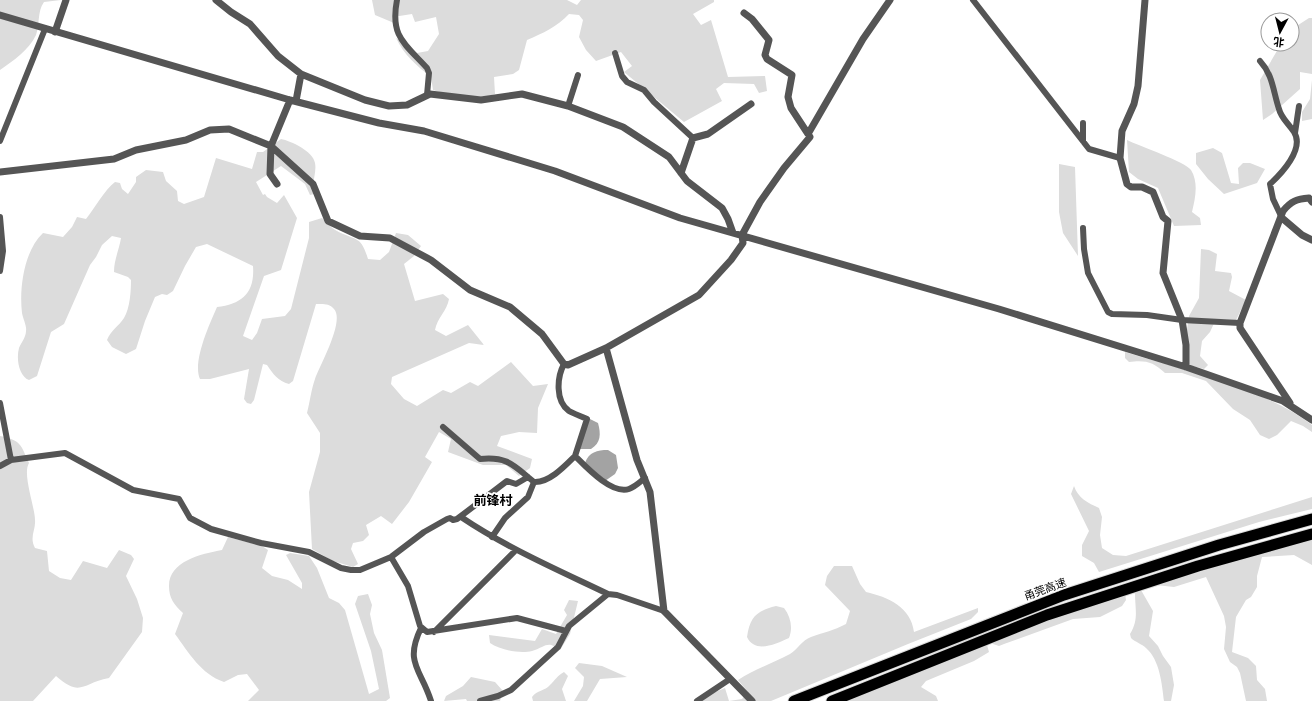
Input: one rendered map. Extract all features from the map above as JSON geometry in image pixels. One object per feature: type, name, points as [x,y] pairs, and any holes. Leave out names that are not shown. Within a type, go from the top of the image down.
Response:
[{"type":"highway","name":"甬莞高速","points":[[794,701],[1064,595],[1219,545],[1312,519]]},
{"type":"highway","points":[[832,701],[1047,615],[1198,566],[1312,534]]},
{"type":"street","points":[[56,32],[66,0]]},
{"type":"street","points":[[216,0],[250,24],[278,56],[301,74],[365,100],[389,106],[407,105],[430,94],[481,100],[522,94],[568,106],[623,126],[669,157],[687,181],[722,208],[728,218],[733,233]]},
{"type":"street","points":[[397,0],[394,16],[398,36],[427,68],[429,73],[427,95]]},
{"type":"street","points":[[808,134],[863,39],[890,0]]},
{"type":"street","points":[[973,0],[1089,149],[1120,158]]},
{"type":"street","points":[[1145,0],[1138,86],[1131,112],[1123,125],[1120,158],[1127,184],[1131,187],[1142,187],[1153,192],[1162,217],[1168,221],[1163,273],[1182,320],[1186,345],[1186,367]]},
{"type":"street","points":[[564,364],[568,365],[606,348],[698,295],[731,260],[743,243],[742,235],[760,202],[784,168],[810,137],[791,108],[788,97],[792,75],[766,59],[765,55],[769,40],[752,18],[744,13]]},
{"type":"street","points":[[0,15],[293,101],[379,123],[424,131],[555,171],[680,218],[992,307],[1186,367],[1248,388],[1283,402],[1312,420]]},
{"type":"street","points":[[0,141],[45,29]]},
{"type":"street","points":[[615,53],[622,76],[627,82],[644,90],[654,102],[693,138]]},
{"type":"street","points":[[1260,61],[1267,68],[1272,79],[1279,110],[1295,133]]},
{"type":"street","points":[[277,184],[270,174],[271,146],[293,101],[301,74]]},
{"type":"street","points":[[568,106],[578,75]]},
{"type":"street","points":[[693,138],[708,134],[751,104]]},
{"type":"street","points":[[1299,106],[1295,133],[1296,143],[1288,165],[1270,184],[1273,199],[1282,218],[1302,235],[1312,240]]},
{"type":"street","points":[[1083,123],[1083,141]]},
{"type":"street","points":[[0,172],[114,159],[136,150],[186,140],[210,130],[229,130],[271,146],[313,184],[328,221],[360,236],[390,238],[430,260],[470,290],[510,307],[542,334],[564,364]]},
{"type":"street","points":[[681,173],[693,138]]},
{"type":"street","points":[[1292,407],[1240,328],[1240,323],[1282,218],[1283,211],[1293,201],[1309,198],[1312,202]]},
{"type":"street","points":[[0,217],[3,250],[0,271]]},
{"type":"street","points":[[1083,228],[1084,249],[1088,273],[1108,312],[1112,314],[1147,315],[1182,320],[1240,323]]},
{"type":"street","points":[[606,348],[637,460],[650,492],[664,611]]},
{"type":"street","points":[[443,427],[480,459],[501,459],[509,462],[534,482],[540,482],[562,468],[575,456],[587,419],[570,412],[562,403],[559,392],[559,373],[564,364]]},
{"type":"street","points":[[0,403],[11,460]]},
{"type":"street","points":[[0,466],[11,460],[65,453],[133,490],[179,498],[190,518],[211,529],[261,543],[309,552],[341,568],[360,570],[391,557],[424,532],[450,518],[453,520],[461,517],[507,481],[516,484],[528,477]]},
{"type":"street","points":[[575,456],[597,477],[618,488],[630,489],[645,478]]},
{"type":"street","points":[[492,537],[504,518],[528,496],[534,482]]},
{"type":"street","points":[[461,517],[492,537],[516,550],[608,594],[617,595],[664,611],[752,701]]},
{"type":"street","points":[[434,632],[516,550]]},
{"type":"street","points":[[391,557],[408,586],[421,628],[427,632],[517,618],[566,631]]},
{"type":"street","points":[[480,701],[498,696],[510,690],[558,647],[568,626],[608,594]]},
{"type":"street","points":[[421,628],[413,647],[414,662],[431,701]]},
{"type":"street","points":[[697,701],[730,679]]},
{"type":"shaded area","points":[[0,0],[61,0],[44,2],[40,10],[37,31],[33,40],[20,55],[0,70]]},
{"type":"shaded area","points":[[372,0],[567,0],[577,5],[581,0],[714,0],[714,2],[693,14],[701,25],[711,20],[728,77],[765,76],[767,91],[759,93],[754,84],[724,83],[716,89],[722,101],[684,122],[624,72],[632,66],[621,52],[596,61],[586,50],[579,37],[583,20],[579,15],[569,14],[555,26],[527,40],[519,70],[513,74],[494,77],[495,94],[480,97],[464,97],[448,94],[433,90],[431,77],[407,55],[396,38],[417,53],[428,51],[439,34],[436,17],[415,22],[412,14],[393,17],[394,23],[375,15]]},
{"type":"shaded area","points":[[1309,18],[1312,18],[1312,74],[1300,72],[1300,89],[1263,120],[1260,80],[1276,52],[1300,52],[1300,24]]},
{"type":"shaded area","points":[[1312,80],[1312,119],[1302,121],[1302,112],[1310,99]]},
{"type":"shaded area","points":[[281,139],[301,147],[310,154],[313,159],[315,163],[313,186],[314,194],[310,195],[305,184],[281,166],[256,182],[263,195],[265,194],[277,203],[284,195],[297,218],[281,270],[264,276],[243,336],[252,340],[257,333],[262,319],[285,316],[291,309],[309,238],[309,222],[322,218],[335,230],[360,242],[368,259],[380,260],[389,252],[396,233],[408,235],[421,246],[414,256],[404,264],[415,301],[443,294],[449,299],[435,330],[446,336],[468,325],[484,345],[469,343],[392,377],[391,384],[404,399],[417,406],[443,390],[451,393],[470,382],[478,386],[511,362],[533,386],[548,384],[538,408],[537,433],[519,432],[501,436],[497,446],[532,459],[530,468],[519,476],[506,465],[483,465],[448,452],[451,439],[439,432],[425,457],[432,462],[409,502],[392,524],[381,516],[366,525],[369,535],[363,541],[353,543],[351,549],[358,564],[353,567],[333,561],[312,549],[309,492],[320,452],[320,433],[307,413],[314,383],[334,333],[337,315],[334,309],[330,306],[326,304],[316,304],[293,381],[289,384],[282,381],[267,365],[263,364],[254,400],[251,404],[247,403],[244,399],[249,369],[210,379],[200,379],[198,363],[203,343],[217,307],[233,303],[245,296],[252,283],[253,266],[207,244],[196,247],[173,291],[167,295],[162,294],[155,297],[136,349],[126,354],[112,347],[107,340],[126,314],[131,289],[131,280],[128,277],[114,272],[121,238],[112,236],[102,245],[90,265],[64,324],[51,332],[37,376],[29,380],[26,378],[19,367],[18,362],[18,352],[26,329],[21,303],[24,270],[31,250],[43,233],[63,237],[72,227],[77,217],[86,219],[111,185],[115,182],[120,183],[122,189],[128,194],[136,182],[136,177],[146,170],[163,172],[166,181],[177,191],[178,201],[184,204],[204,197],[216,158],[252,169],[257,152],[263,152]]},
{"type":"shaded area","points":[[1127,140],[1181,163],[1191,170],[1196,186],[1192,212],[1200,218],[1201,225],[1174,226],[1158,188],[1138,179],[1129,172]]},
{"type":"shaded area","points":[[1213,148],[1222,153],[1231,183],[1239,184],[1238,168],[1243,163],[1250,163],[1265,169],[1257,183],[1224,194],[1208,179],[1196,164],[1196,153]]},
{"type":"shaded area","points":[[1059,164],[1075,167],[1078,256],[1063,233],[1059,212]]},
{"type":"shaded area","points":[[1201,249],[1209,250],[1217,254],[1215,271],[1231,273],[1232,277],[1229,291],[1246,300],[1236,320],[1216,319],[1210,332],[1202,341],[1200,356],[1208,365],[1204,369],[1189,365],[1186,336],[1189,316],[1199,298]]},
{"type":"shaded area","points":[[1125,352],[1197,373],[1247,390],[1293,412],[1312,425],[1312,432],[1291,421],[1277,435],[1269,439],[1260,435],[1250,420],[1233,409],[1206,381],[1182,373],[1165,373],[1157,366],[1145,362],[1129,362],[1125,358]]},
{"type":"shaded area","points":[[588,418],[598,423],[600,434],[597,444],[591,449],[577,449]]},
{"type":"shaded area","points":[[0,436],[12,439],[19,444],[29,463],[27,475],[35,520],[33,544],[35,548],[47,551],[49,571],[60,578],[71,580],[83,561],[107,568],[119,550],[131,555],[134,559],[126,576],[137,599],[143,618],[142,632],[109,678],[77,688],[64,683],[56,676],[33,701],[0,701]]},
{"type":"shaded area","points":[[608,450],[616,455],[618,468],[615,474],[605,481],[585,463],[589,456],[594,452]]},
{"type":"shaded area","points":[[1074,486],[1081,497],[1099,508],[1102,517],[1100,535],[1102,548],[1113,555],[1126,556],[1312,497],[1312,509],[1259,522],[1099,572],[1094,563],[1082,556],[1082,545],[1089,531],[1071,494]]},
{"type":"shaded area","points":[[228,537],[262,546],[268,550],[262,568],[272,576],[288,580],[302,589],[302,583],[286,555],[290,553],[309,556],[317,568],[329,598],[339,603],[345,610],[369,694],[379,689],[371,651],[355,604],[358,596],[368,594],[372,605],[370,614],[374,633],[382,650],[390,698],[386,701],[248,701],[259,690],[247,674],[238,675],[224,682],[209,674],[202,668],[175,634],[183,613],[171,598],[169,590],[170,577],[174,570],[188,560],[222,550]]},
{"type":"shaded area","points":[[1312,539],[1312,565],[1294,555],[1262,557],[1257,576],[1257,587],[1251,597],[1246,600],[1236,617],[1232,652],[1248,658],[1256,666],[1257,680],[1265,689],[1267,701],[1246,701],[1240,673],[1237,667],[1230,662],[1224,649],[1226,627],[1224,616],[1206,577],[1174,587],[1156,585]]},
{"type":"shaded area","points":[[834,566],[852,566],[860,584],[866,592],[890,600],[897,604],[908,616],[912,623],[914,632],[978,608],[978,612],[971,619],[771,701],[729,701],[742,699],[748,692],[738,680],[790,654],[808,638],[846,624],[850,611],[825,585],[827,576]]},
{"type":"shaded area","points":[[1141,590],[1153,611],[1149,636],[1158,646],[1171,667],[1174,685],[1171,701],[1164,701],[1160,673],[1151,653],[1131,638],[1130,634],[1136,619],[1135,593]]},
{"type":"shaded area","points":[[1125,594],[1126,600],[1122,606],[1100,617],[1073,619],[999,646],[993,644],[993,642],[1062,615]]},
{"type":"shaded area","points":[[569,600],[578,601],[570,634],[560,650],[552,645],[546,645],[532,651],[516,652],[499,648],[490,643],[489,635],[535,641],[542,629],[556,634],[567,615],[564,610]]},
{"type":"shaded area","points":[[776,606],[784,608],[788,615],[791,623],[789,638],[772,645],[755,645],[747,637],[752,619],[759,612]]},
{"type":"shaded area","points":[[987,645],[989,652],[974,661],[926,681],[921,687],[936,696],[938,701],[846,701]]},
{"type":"shaded area","points":[[579,663],[602,666],[627,677],[600,679],[587,701],[574,701],[583,686],[584,677],[575,668]]},
{"type":"shaded area","points":[[564,672],[568,676],[562,689],[566,701],[533,701],[532,697],[536,693],[548,687]]},
{"type":"shaded area","points":[[471,677],[495,682],[503,691],[500,701],[467,701],[466,699],[444,701],[446,696],[463,686]]},
{"type":"shaded area","points":[[725,688],[729,701],[694,701]]},
{"type":"district","name":"前锋村","points":[[493,500]]}]
